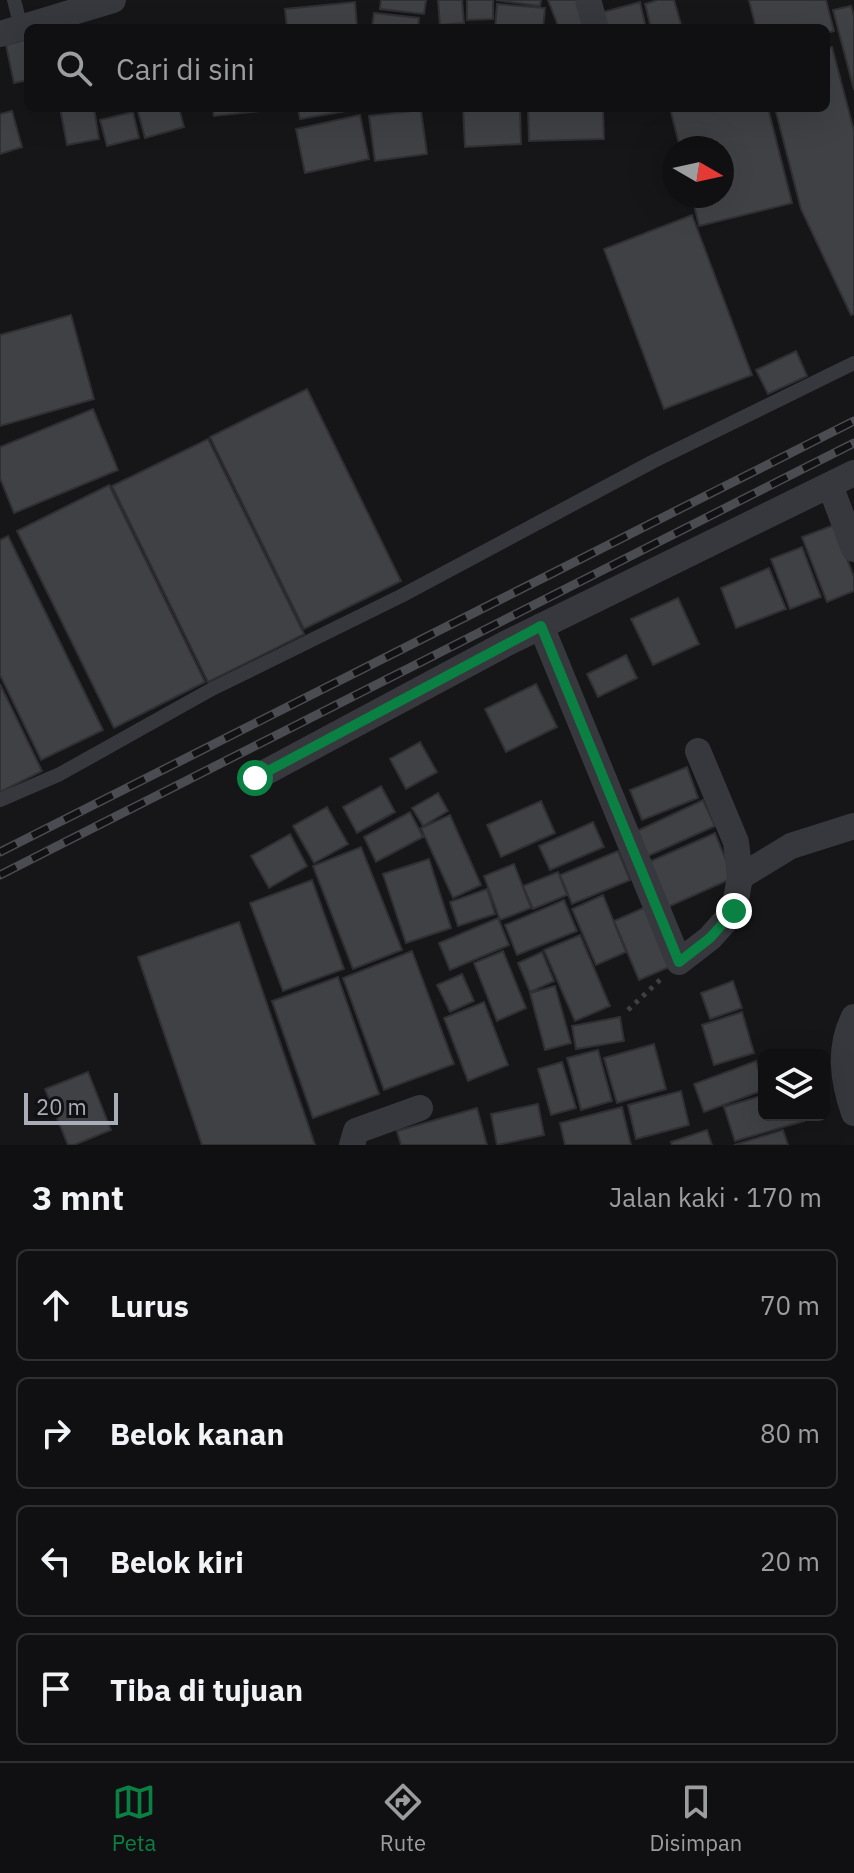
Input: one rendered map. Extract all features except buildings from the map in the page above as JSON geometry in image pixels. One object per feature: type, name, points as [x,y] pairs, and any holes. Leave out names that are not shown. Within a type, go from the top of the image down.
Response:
[{"type":"street","points":[[31,24],[113,0]]},
{"type":"street","points":[[588,0],[595,24]]},
{"type":"street","points":[[255,778],[541,626],[854,473]]},
{"type":"street","points":[[830,485],[854,549]]},
{"type":"street","points":[[541,626],[679,962],[710,938],[734,911],[740,877],[736,842],[698,751]]},
{"type":"street","points":[[740,877],[791,846],[854,826]]},
{"type":"street","points":[[854,1017],[845,1034],[843,1055],[854,1113]]},
{"type":"street","points":[[352,1145],[356,1131],[420,1108]]},
{"type":"lane","points":[[10,30],[14,0]]},
{"type":"lane","points":[[0,800],[60,774],[212,689],[401,596],[654,461],[854,363]]},
{"type":"path","points":[[628,1010],[679,962]]},
{"type":"railway","points":[[0,852],[854,421]]},
{"type":"railway","points":[[0,875],[854,443]]},
{"type":"route","points":[[255,778],[541,626],[679,962],[710,938],[734,911]]}]
